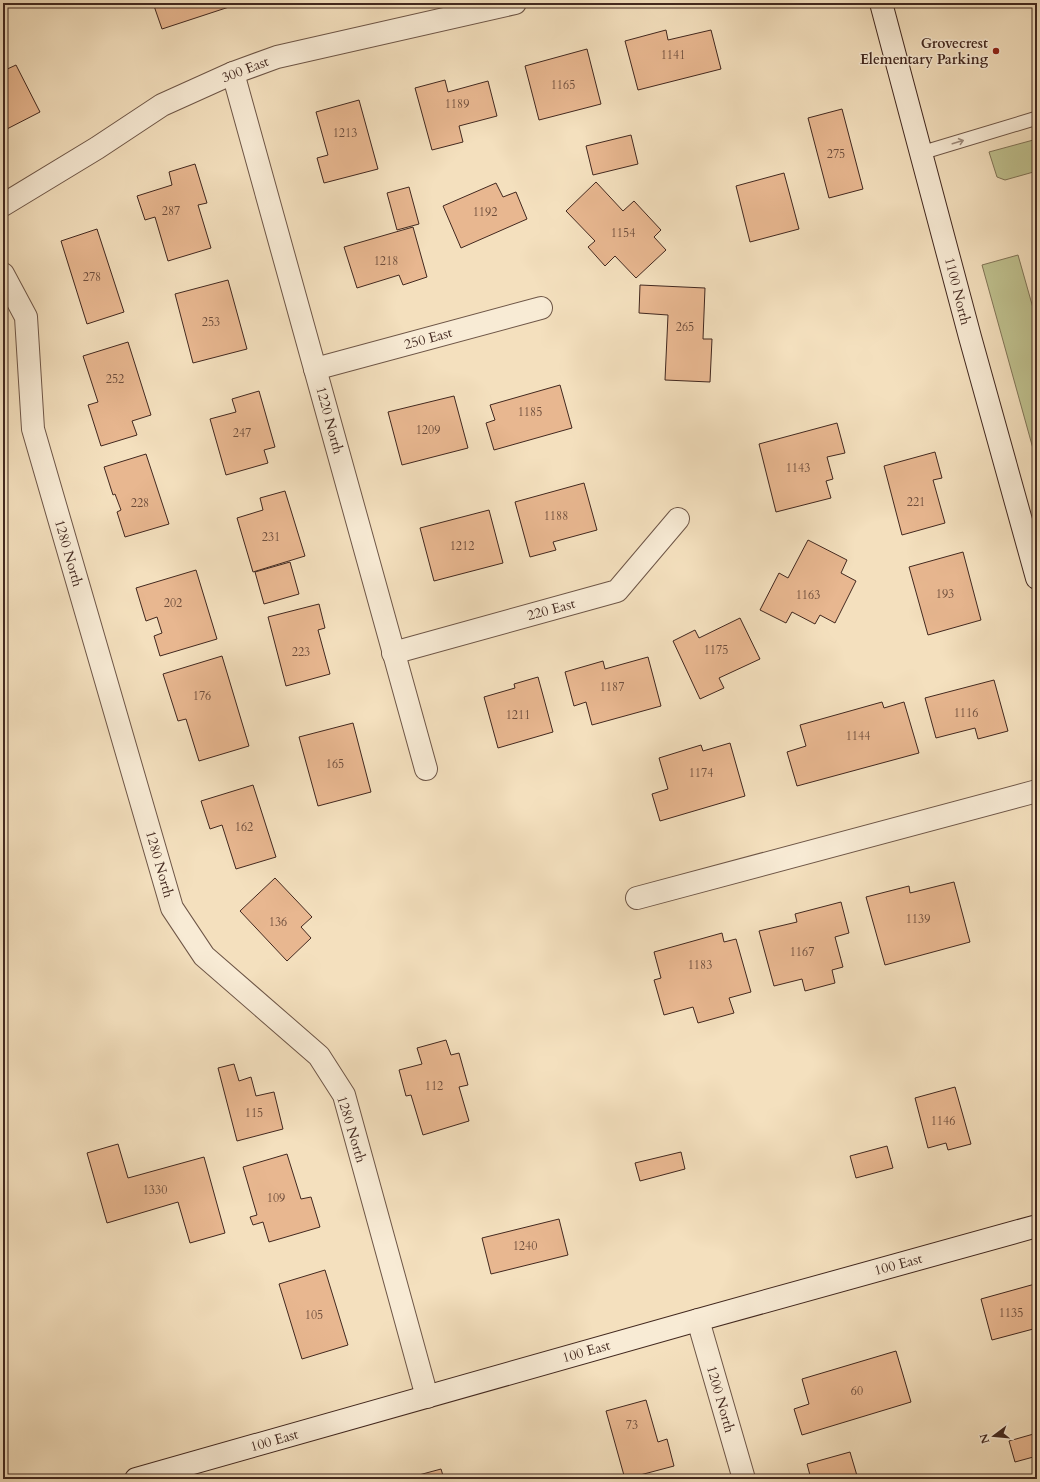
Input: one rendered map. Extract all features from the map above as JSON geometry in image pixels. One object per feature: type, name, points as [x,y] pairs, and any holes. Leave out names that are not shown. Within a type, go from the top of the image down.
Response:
[{"type":"street","name":"300 East","points":[[3,205],[97,148],[162,105],[232,72],[278,57],[515,3]]},
{"type":"street","name":"1100 North","points":[[881,3],[970,337],[1037,578]]},
{"type":"street","name":"1220 North","points":[[232,72],[426,769]]},
{"type":"street","name":"1280 North","points":[[3,274],[26,317],[33,429],[172,908],[204,956],[319,1056],[344,1095],[426,1397]]},
{"type":"street","name":"250 East","points":[[315,369],[541,308]]},
{"type":"street","name":"220 East","points":[[393,653],[617,591],[678,519]]},
{"type":"street","points":[[637,898],[1037,791]]},
{"type":"street","name":"100 East","points":[[136,1479],[1037,1226]]},
{"type":"street","name":"1200 North","points":[[698,1320],[744,1479]]},
{"type":"lane","points":[[921,153],[1037,118]]},
{"type":"green space","points":[[1037,139],[1037,171],[1005,180],[997,177],[989,152]]},
{"type":"green space","points":[[1018,255],[1037,322],[1037,463],[982,265]]},
{"type":"building","points":[[153,3],[231,3],[232,6],[162,29]]},
{"type":"building","points":[[666,30],[668,40],[711,30],[721,69],[638,90],[625,41]]},
{"type":"building","points":[[587,49],[601,104],[539,120],[525,66]]},
{"type":"building","points":[[16,65],[40,112],[3,131],[3,71]]},
{"type":"building","points":[[445,80],[448,92],[488,81],[497,116],[459,126],[463,142],[432,150],[415,88]]},
{"type":"building","points":[[359,100],[378,169],[324,183],[317,158],[328,155],[316,112]]},
{"type":"building","points":[[842,109],[863,189],[829,198],[808,118]]},
{"type":"building","points":[[631,135],[638,164],[593,175],[586,146]]},
{"type":"building","points":[[195,164],[207,203],[198,205],[211,248],[168,261],[155,217],[145,220],[137,196],[172,185],[169,172]]},
{"type":"building","points":[[784,173],[799,229],[750,242],[736,186]]},
{"type":"building","points":[[596,182],[623,211],[634,201],[661,230],[654,237],[666,250],[636,278],[615,256],[605,266],[588,247],[595,241],[566,211]]},
{"type":"building","points":[[496,183],[503,197],[516,192],[527,219],[461,248],[443,206]]},
{"type":"building","points":[[409,187],[419,224],[397,230],[387,193]]},
{"type":"building","points":[[413,227],[427,277],[403,285],[399,275],[357,288],[344,247]]},
{"type":"building","points":[[97,229],[124,312],[87,324],[61,241]]},
{"type":"building","points":[[228,280],[247,349],[193,363],[175,294]]},
{"type":"building","points":[[640,285],[705,288],[703,339],[712,339],[710,382],[665,380],[668,315],[639,313]]},
{"type":"building","points":[[128,342],[151,415],[132,421],[137,435],[101,446],[88,405],[98,402],[83,356]]},
{"type":"building","points":[[560,385],[572,428],[494,450],[486,423],[495,420],[490,405]]},
{"type":"building","points":[[259,391],[275,447],[264,450],[268,463],[226,475],[210,419],[236,412],[232,399]]},
{"type":"building","points":[[454,396],[468,448],[402,465],[388,412]]},
{"type":"building","points":[[837,423],[845,453],[827,457],[833,479],[826,481],[831,498],[776,512],[759,444]]},
{"type":"building","points":[[935,452],[942,478],[933,480],[945,523],[902,535],[884,466]]},
{"type":"building","points":[[146,454],[169,524],[125,537],[117,512],[121,510],[115,494],[113,495],[104,467]]},
{"type":"building","points":[[584,483],[597,530],[553,542],[556,550],[530,557],[515,502]]},
{"type":"building","points":[[285,491],[305,556],[253,572],[237,518],[263,510],[260,498]]},
{"type":"building","points":[[489,510],[503,563],[434,581],[420,528]]},
{"type":"building","points":[[808,540],[847,560],[841,573],[856,581],[835,623],[820,615],[815,624],[792,612],[786,623],[760,610],[779,573],[788,578]]},
{"type":"building","points":[[963,552],[981,620],[928,635],[909,567]]},
{"type":"building","points":[[290,562],[299,594],[264,604],[255,572]]},
{"type":"building","points":[[196,570],[217,639],[160,656],[154,636],[162,633],[157,617],[146,621],[136,588]]},
{"type":"building","points":[[319,604],[325,628],[318,630],[330,674],[286,686],[268,617]]},
{"type":"building","points":[[740,618],[760,659],[719,678],[724,688],[700,699],[673,641],[695,630],[699,638]]},
{"type":"building","points":[[222,656],[249,746],[199,761],[186,719],[178,721],[163,674]]},
{"type":"building","points":[[648,657],[661,706],[592,725],[586,702],[574,706],[565,672],[603,661],[605,669]]},
{"type":"building","points":[[538,677],[553,732],[498,748],[484,697],[515,688],[514,684]]},
{"type":"building","points":[[994,680],[1008,731],[978,739],[975,728],[936,738],[925,698]]},
{"type":"building","points":[[882,702],[884,708],[904,702],[919,753],[797,786],[787,752],[806,746],[800,725]]},
{"type":"building","points":[[353,723],[371,792],[318,806],[299,737]]},
{"type":"building","points":[[730,743],[745,796],[660,821],[652,794],[668,789],[659,758],[701,745],[703,751]]},
{"type":"building","points":[[253,785],[276,857],[236,869],[222,825],[210,829],[201,801]]},
{"type":"building","points":[[275,878],[312,917],[301,927],[311,938],[287,961],[240,911]]},
{"type":"building","points":[[954,882],[970,942],[885,965],[866,897],[909,886],[910,893]]},
{"type":"building","points":[[841,902],[849,933],[835,937],[843,967],[832,970],[835,983],[805,991],[802,979],[774,986],[759,931],[797,922],[795,914]]},
{"type":"building","points":[[722,933],[724,942],[736,939],[751,992],[729,998],[734,1013],[698,1023],[693,1007],[664,1015],[654,980],[661,978],[654,952]]},
{"type":"building","points":[[446,1040],[451,1055],[459,1053],[468,1085],[459,1087],[469,1121],[423,1135],[411,1095],[406,1096],[399,1070],[422,1064],[417,1048]]},
{"type":"building","points":[[234,1064],[239,1081],[251,1077],[256,1096],[274,1092],[283,1129],[237,1141],[218,1068]]},
{"type":"building","points":[[955,1087],[971,1144],[948,1150],[946,1143],[928,1148],[915,1098]]},
{"type":"building","points":[[118,1144],[128,1178],[204,1157],[225,1233],[190,1243],[178,1202],[107,1223],[87,1153]]},
{"type":"building","points":[[887,1146],[893,1168],[856,1178],[850,1156]]},
{"type":"building","points":[[681,1152],[685,1169],[640,1181],[635,1163]]},
{"type":"building","points":[[287,1154],[301,1199],[311,1197],[320,1227],[269,1242],[263,1222],[253,1225],[250,1217],[257,1215],[243,1167]]},
{"type":"building","points":[[559,1219],[568,1255],[491,1274],[482,1238]]},
{"type":"building","points":[[325,1270],[348,1345],[302,1359],[279,1284]]},
{"type":"building","points":[[1035,1284],[1037,1290],[1037,1328],[992,1340],[981,1299]]},
{"type":"building","points":[[896,1351],[911,1402],[802,1435],[794,1409],[809,1404],[802,1379]]},
{"type":"building","points":[[646,1400],[658,1442],[667,1439],[674,1466],[625,1479],[606,1411]]},
{"type":"building","points":[[1037,1433],[1037,1456],[1015,1462],[1009,1441]]},
{"type":"building","points":[[850,1452],[858,1479],[811,1479],[807,1464]]},
{"type":"building","points":[[441,1469],[444,1479],[404,1479]]},
{"type":"place","name":"Grovecrest Elementary Parking","points":[[996,51]]}]
